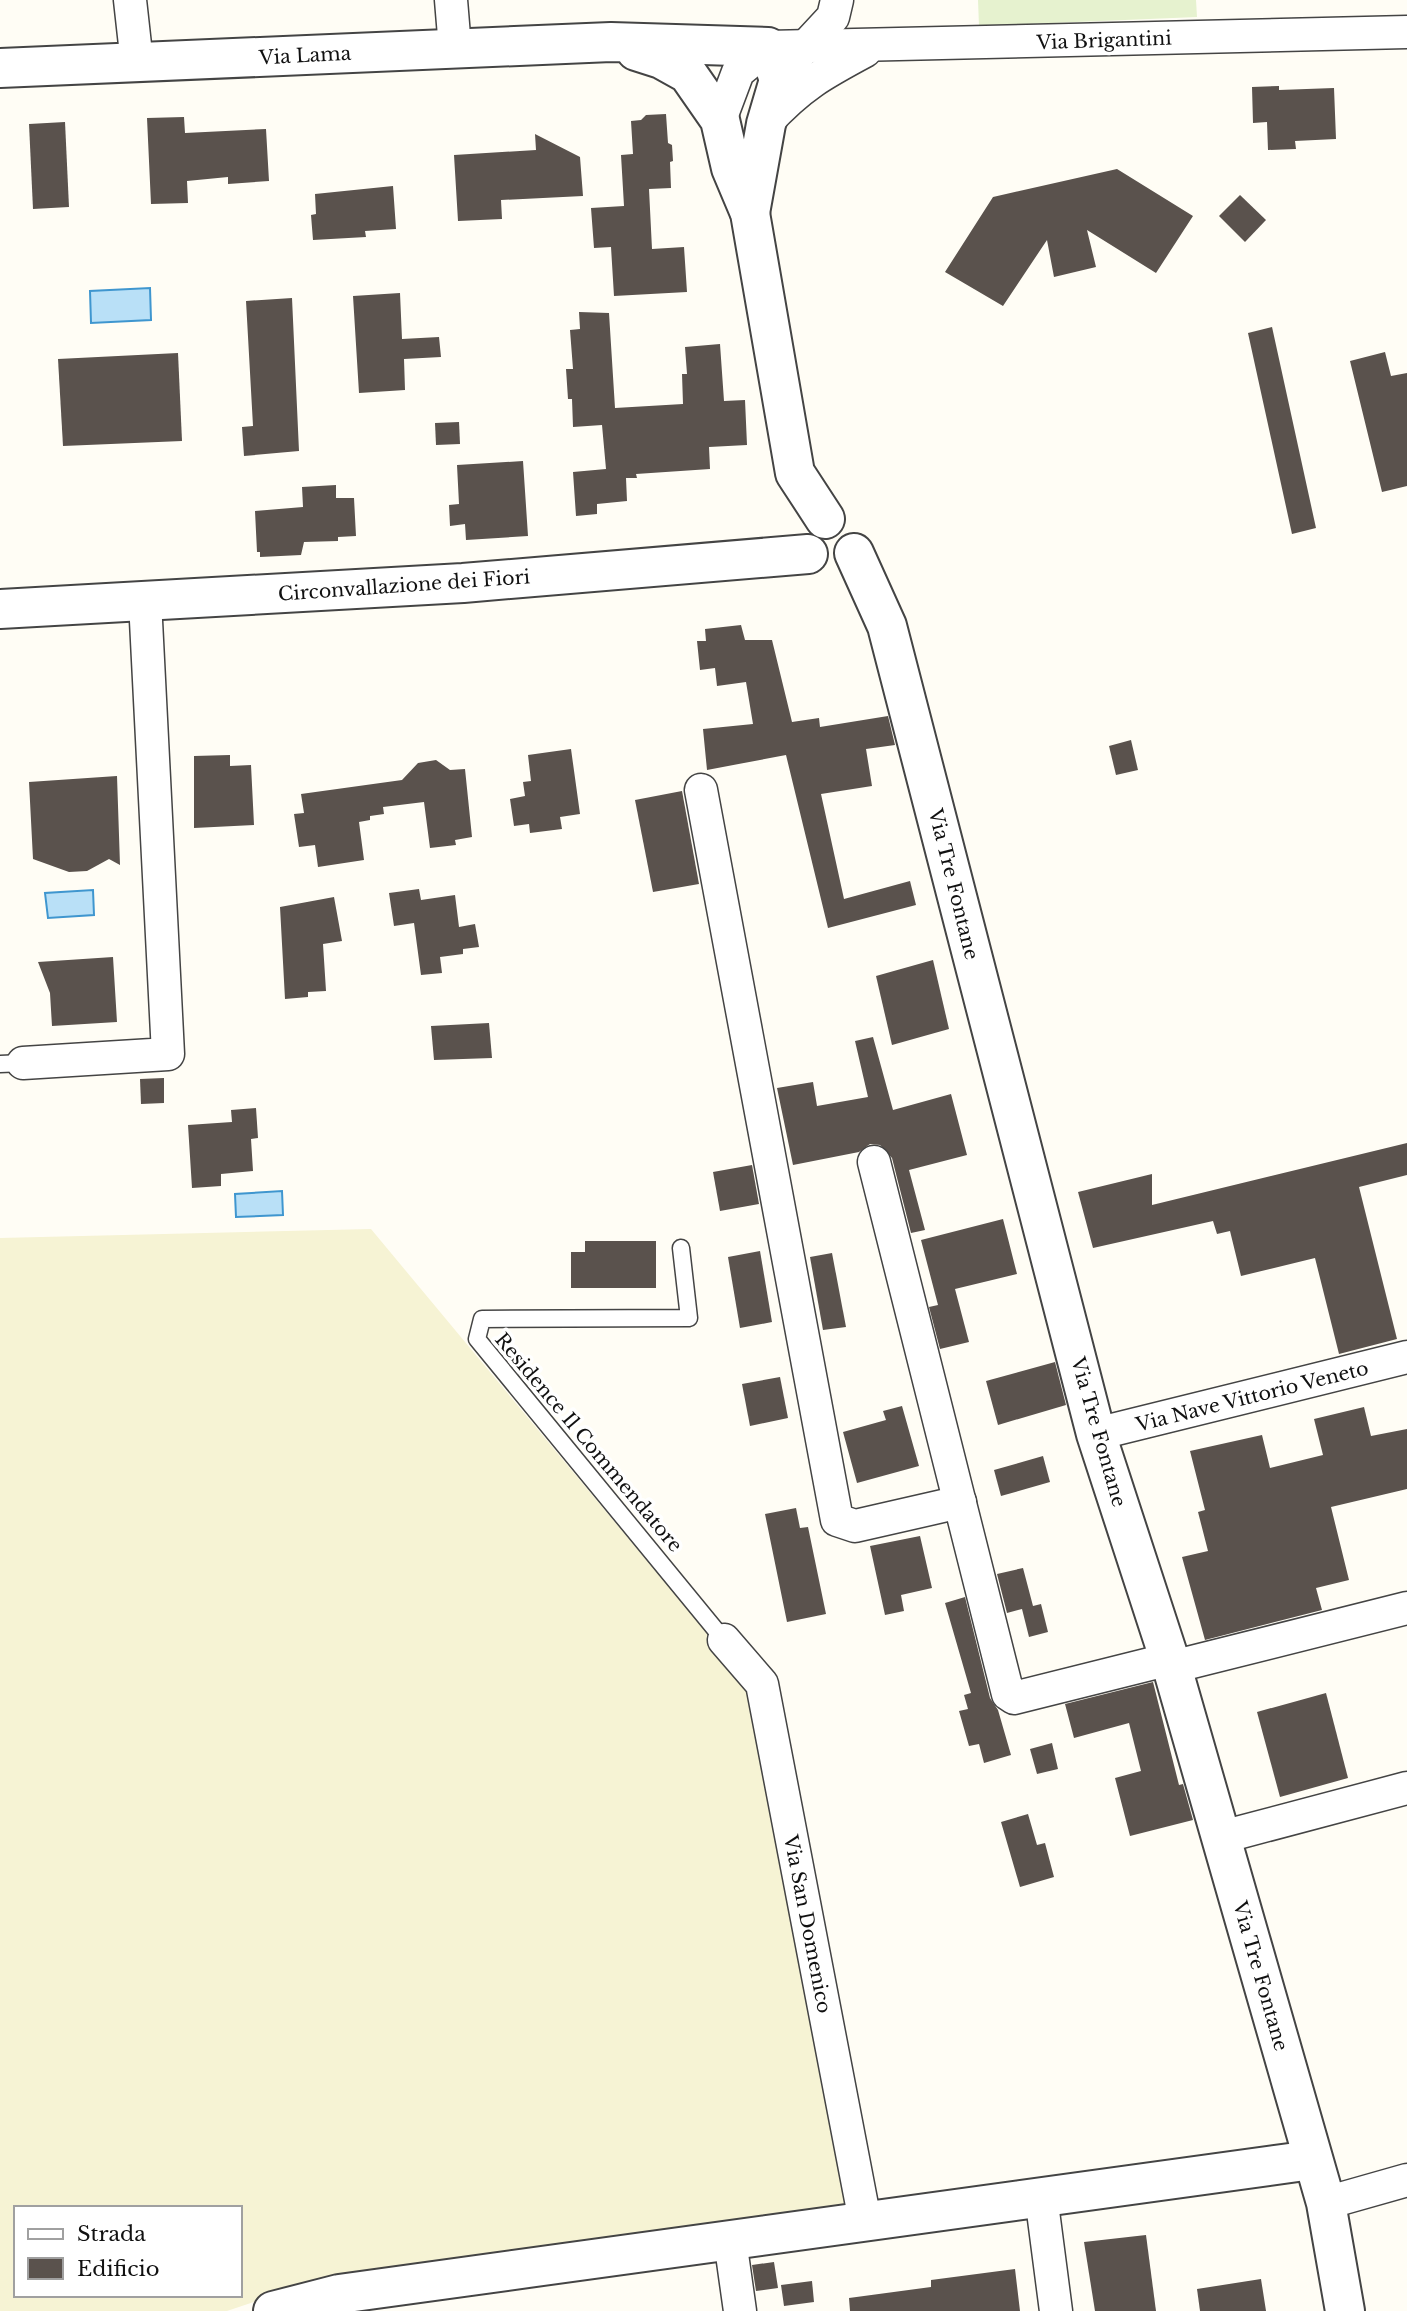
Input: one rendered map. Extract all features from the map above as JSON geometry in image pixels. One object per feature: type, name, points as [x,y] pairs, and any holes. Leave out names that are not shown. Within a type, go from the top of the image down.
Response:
[{"type":"street","points":[[130,0],[136,63]]},
{"type":"street","points":[[451,0],[455,48]]},
{"type":"street","points":[[720,120],[738,72],[783,59],[834,17],[837,0]]},
{"type":"street","name":"Via Brigantini","points":[[783,59],[873,47],[1407,32]]},
{"type":"street","points":[[611,42],[661,59],[688,74],[720,120],[731,168],[750,213],[795,473],[825,519]]},
{"type":"street","name":"Via Lama","points":[[0,68],[611,42],[783,59]]},
{"type":"street","points":[[766,124],[793,93],[814,78],[873,47]]},
{"type":"street","points":[[750,213],[766,124],[783,59]]},
{"type":"street","points":[[825,519],[839,519],[852,530],[856,538],[855,553],[848,563],[830,569],[814,562],[808,554],[806,538],[810,530],[825,519]]},
{"type":"street","name":"Via Tre Fontane","points":[[855,553],[887,626],[1096,1434],[1171,1663],[1326,2203],[1345,2311]]},
{"type":"street","name":"Circonvallazione dei Fiori","points":[[0,609],[463,583],[808,554]]},
{"type":"street","points":[[11,1064],[169,1054],[145,601]]},
{"type":"street","points":[[701,790],[837,1520],[855,1526],[960,1502]]},
{"type":"street","points":[[874,1162],[1008,1694],[1014,1698],[1407,1608]]},
{"type":"street","name":"Via Nave Vittorio Veneto","points":[[1096,1434],[1407,1357]]},
{"type":"street","name":"Via San Domenico","points":[[724,1640],[762,1684],[865,2221]]},
{"type":"street","points":[[1222,1837],[1407,1788]]},
{"type":"street","points":[[272,2311],[339,2294],[1312,2160]]},
{"type":"street","points":[[1326,2203],[1407,2180]]},
{"type":"street","points":[[1041,2196],[1056,2311]]},
{"type":"street","points":[[730,2240],[740,2311]]},
{"type":"lane","name":"Residence Il Commendatore","points":[[681,1248],[689,1318],[482,1319],[477,1339],[724,1640]]},
{"type":"shaded area","points":[[371,1229],[752,1687],[852,2209],[305,2285],[227,2311],[0,2311],[0,1238]]},
{"type":"green space","points":[[978,0],[1196,0],[1197,17],[979,26]]},
{"type":"water","points":[[150,288],[151,320],[91,323],[90,291]]},
{"type":"water","points":[[93,890],[94,915],[48,918],[45,893]]},
{"type":"water","points":[[282,1191],[283,1215],[236,1217],[235,1194]]},
{"type":"building","points":[[1279,86],[1279,90],[1334,88],[1336,139],[1295,141],[1296,149],[1268,150],[1267,122],[1253,123],[1252,87]]},
{"type":"building","points":[[666,114],[668,143],[672,145],[671,188],[649,189],[652,249],[684,247],[687,292],[614,296],[611,247],[594,248],[591,208],[624,206],[621,155],[633,154],[631,121],[641,120],[646,115]]},
{"type":"building","points":[[184,117],[185,133],[266,129],[269,181],[228,184],[228,177],[187,181],[188,203],[151,204],[147,118]]},
{"type":"building","points":[[65,122],[69,207],[33,209],[29,124]]},
{"type":"building","points":[[535,134],[580,157],[583,196],[501,200],[502,219],[458,221],[454,155],[536,150]]},
{"type":"building","points":[[1117,169],[1193,216],[1156,273],[1087,230],[1096,267],[1054,277],[1047,240],[1003,306],[945,272],[993,197]]},
{"type":"building","points":[[393,186],[396,229],[365,231],[366,237],[313,240],[311,215],[316,214],[315,194]]},
{"type":"building","points":[[1240,195],[1266,220],[1245,242],[1219,216]]},
{"type":"building","points":[[400,293],[402,339],[439,337],[441,357],[404,359],[405,390],[359,393],[353,296]]},
{"type":"building","points":[[292,298],[299,451],[244,456],[242,427],[253,426],[246,301]]},
{"type":"building","points":[[579,312],[609,313],[615,408],[683,404],[682,374],[687,374],[685,347],[720,344],[724,401],[745,400],[747,445],[709,447],[710,469],[636,474],[637,478],[626,478],[627,501],[597,504],[597,514],[576,516],[573,472],[606,469],[602,425],[573,427],[572,399],[568,399],[566,369],[573,369],[570,330],[580,329]]},
{"type":"building","points":[[1272,327],[1316,528],[1292,534],[1248,333]]},
{"type":"building","points":[[1385,352],[1391,376],[1407,373],[1407,486],[1382,492],[1350,361]]},
{"type":"building","points":[[178,353],[182,441],[63,446],[58,359]]},
{"type":"building","points":[[459,422],[460,444],[436,445],[435,423]]},
{"type":"building","points":[[523,461],[528,536],[466,540],[465,524],[450,526],[449,505],[459,504],[457,465]]},
{"type":"building","points":[[336,485],[336,498],[354,498],[356,536],[338,537],[338,541],[304,542],[301,555],[260,557],[260,552],[257,552],[255,511],[303,507],[302,487]]},
{"type":"building","points":[[741,625],[745,640],[772,640],[792,722],[819,718],[820,727],[888,716],[895,745],[866,749],[872,786],[821,794],[844,899],[910,881],[916,905],[828,928],[786,755],[707,770],[703,729],[753,724],[746,682],[717,686],[715,668],[700,670],[697,641],[706,641],[705,629]]},
{"type":"building","points":[[1131,740],[1138,770],[1116,775],[1109,746]]},
{"type":"building","points":[[571,749],[580,814],[560,817],[562,829],[530,833],[529,824],[514,826],[510,799],[525,796],[523,782],[531,781],[528,755]]},
{"type":"building","points":[[230,755],[230,766],[251,765],[254,825],[194,828],[194,756]]},
{"type":"building","points":[[436,760],[450,770],[465,769],[472,837],[455,840],[456,845],[430,848],[424,802],[383,807],[384,814],[370,816],[370,820],[359,822],[364,860],[318,867],[315,845],[299,847],[294,814],[304,813],[301,794],[402,780],[418,763]]},
{"type":"building","points":[[117,776],[120,865],[109,859],[87,871],[69,872],[33,859],[29,782]]},
{"type":"building","points":[[682,791],[699,884],[653,892],[635,800]]},
{"type":"building","points":[[419,889],[421,900],[455,895],[459,927],[475,924],[479,947],[463,949],[463,954],[440,957],[442,973],[421,975],[414,923],[394,926],[389,893]]},
{"type":"building","points":[[334,897],[342,941],[323,944],[326,991],[308,992],[308,997],[285,999],[280,907]]},
{"type":"building","points":[[113,957],[117,1022],[52,1026],[50,993],[38,962]]},
{"type":"building","points":[[933,960],[949,1029],[892,1045],[876,976]]},
{"type":"building","points":[[489,1023],[492,1058],[434,1060],[431,1026]]},
{"type":"building","points":[[873,1037],[893,1110],[951,1094],[967,1155],[909,1170],[925,1230],[911,1233],[892,1158],[880,1145],[870,1144],[859,1152],[793,1165],[777,1088],[813,1082],[817,1106],[868,1097],[855,1041]]},
{"type":"building","points":[[164,1078],[164,1103],[141,1104],[140,1079]]},
{"type":"building","points":[[256,1108],[258,1138],[251,1139],[253,1171],[221,1174],[221,1186],[192,1188],[188,1125],[232,1122],[231,1110]]},
{"type":"building","points":[[1407,1143],[1407,1175],[1359,1187],[1397,1339],[1339,1354],[1315,1258],[1241,1276],[1230,1231],[1217,1234],[1213,1221],[1093,1248],[1078,1192],[1152,1174],[1152,1205]]},
{"type":"building","points":[[752,1165],[759,1204],[720,1211],[713,1172]]},
{"type":"building","points":[[1003,1219],[1017,1274],[955,1289],[969,1342],[940,1349],[929,1307],[938,1305],[921,1240]]},
{"type":"building","points":[[585,1241],[656,1241],[656,1288],[571,1288],[571,1252],[585,1252]]},
{"type":"building","points":[[760,1251],[772,1322],[740,1328],[728,1257]]},
{"type":"building","points":[[832,1253],[846,1327],[823,1330],[810,1257]]},
{"type":"building","points":[[1055,1362],[1066,1405],[998,1425],[986,1381]]},
{"type":"building","points":[[780,1377],[788,1418],[750,1426],[742,1384]]},
{"type":"building","points":[[902,1406],[919,1466],[857,1483],[843,1432],[886,1420],[883,1411]]},
{"type":"building","points":[[1364,1407],[1371,1436],[1407,1429],[1407,1489],[1331,1507],[1349,1580],[1316,1588],[1322,1610],[1205,1640],[1182,1557],[1208,1551],[1198,1512],[1205,1510],[1190,1451],[1262,1435],[1270,1468],[1323,1455],[1314,1419]]},
{"type":"building","points":[[1043,1456],[1050,1482],[1001,1496],[994,1470]]},
{"type":"building","points":[[796,1508],[800,1528],[808,1527],[826,1614],[787,1622],[765,1514]]},
{"type":"building","points":[[920,1536],[932,1588],[901,1595],[904,1611],[885,1615],[870,1546]]},
{"type":"building","points":[[1023,1568],[1033,1606],[1041,1604],[1048,1632],[1029,1637],[1022,1609],[1007,1613],[997,1574]]},
{"type":"building","points":[[965,1597],[990,1698],[998,1710],[1011,1755],[984,1763],[979,1744],[969,1746],[959,1711],[968,1709],[964,1695],[971,1693],[945,1603]]},
{"type":"building","points":[[1153,1682],[1179,1785],[1183,1784],[1193,1820],[1130,1836],[1115,1778],[1141,1771],[1129,1723],[1074,1738],[1065,1704]]},
{"type":"building","points":[[1326,1693],[1348,1778],[1280,1797],[1257,1712]]},
{"type":"building","points":[[1052,1743],[1058,1769],[1037,1774],[1030,1749]]},
{"type":"building","points":[[1028,1814],[1037,1845],[1045,1843],[1054,1877],[1020,1887],[1001,1822]]},
{"type":"building","points":[[1146,2235],[1156,2311],[1095,2311],[1084,2242]]},
{"type":"building","points":[[774,2262],[778,2288],[756,2291],[752,2265]]},
{"type":"building","points":[[1015,2269],[1020,2311],[850,2311],[849,2298],[931,2287],[931,2280]]},
{"type":"building","points":[[1261,2279],[1266,2311],[1200,2311],[1197,2289]]},
{"type":"building","points":[[812,2281],[814,2302],[784,2306],[781,2285]]}]
